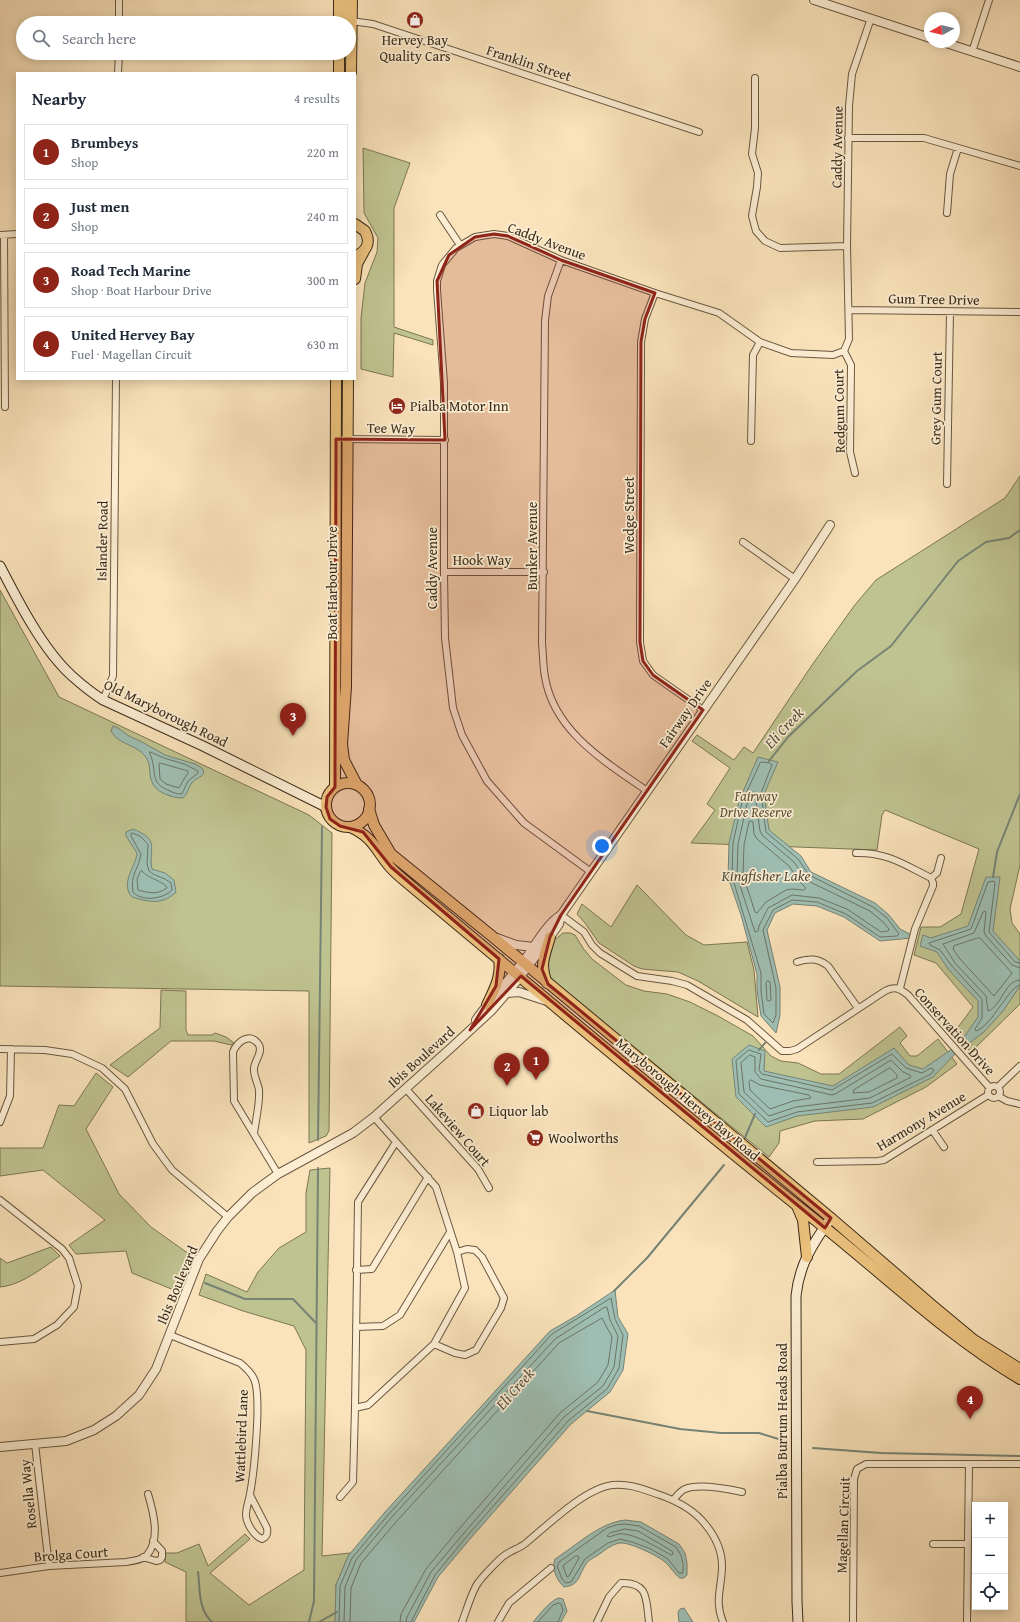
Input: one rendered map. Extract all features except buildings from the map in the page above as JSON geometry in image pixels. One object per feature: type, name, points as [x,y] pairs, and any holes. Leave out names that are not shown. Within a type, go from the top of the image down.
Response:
[{"type":"main road","points":[[341,0],[347,16]]},
{"type":"main road","points":[[340,16],[341,0]]},
{"type":"main road","points":[[351,16],[352,0]]},
{"type":"main road","points":[[339,72],[340,60]]},
{"type":"main road","points":[[351,60],[351,72]]},
{"type":"main road","points":[[356,223],[363,228],[367,234],[368,241],[360,254],[356,272]]},
{"type":"main road","name":"Boat Harbour Drive","points":[[335,787],[336,380]]},
{"type":"main road","name":"Boat Harbour Drive","points":[[348,380],[346,686],[342,744],[344,760],[356,785]]},
{"type":"main road","name":"Old Maryborough Road","points":[[0,566],[20,603],[52,654],[71,675],[103,700],[203,746],[326,807]]},
{"type":"main road","points":[[345,783],[356,785],[364,790],[369,800],[369,809],[362,822],[350,827],[340,826],[330,819],[326,807],[327,797],[335,787],[345,783]]},
{"type":"main road","name":"Maryborough Hervey Bay Road","points":[[369,809],[374,825],[390,854],[493,937],[831,1218],[974,1340],[1020,1369]]},
{"type":"main road","name":"Maryborough Hervey Bay Road","points":[[350,827],[362,832],[401,877],[638,1076],[934,1319],[969,1346],[1020,1379]]},
{"type":"main road","points":[[548,984],[543,973],[542,965],[550,937]]},
{"type":"main road","points":[[487,1005],[500,974],[499,959]]},
{"type":"main road","points":[[797,1206],[803,1220],[807,1257]]},
{"type":"main road","name":"Pialba Burrum Heads Road","points":[[798,1622],[796,1602],[796,1296],[798,1279],[807,1257],[831,1218]]},
{"type":"main road","points":[[795,1622],[796,1602]]},
{"type":"street","points":[[119,0],[119,16]]},
{"type":"street","points":[[814,0],[924,36]]},
{"type":"street","points":[[972,52],[989,0]]},
{"type":"street","name":"Caddy Avenue","points":[[591,872],[524,823],[486,782],[462,735],[453,708],[445,638],[444,383],[437,281],[442,265],[449,254],[460,245],[475,237],[494,234],[508,236],[561,260],[655,293],[719,313],[760,342],[791,353],[833,355],[844,351],[849,339],[847,246],[849,106],[852,74],[871,18]]},
{"type":"street","name":"Franklin Street","points":[[356,23],[373,24],[699,132]]},
{"type":"street","points":[[960,48],[1020,67]]},
{"type":"street","points":[[118,60],[118,72]]},
{"type":"street","points":[[756,78],[755,128],[752,154],[758,173],[752,216],[756,232],[766,241],[780,248],[847,246]]},
{"type":"street","points":[[848,138],[924,138],[1020,166]]},
{"type":"street","points":[[947,213],[950,174],[958,148]]},
{"type":"street","points":[[440,215],[460,245]]},
{"type":"street","points":[[5,407],[2,318],[2,235],[16,234]]},
{"type":"street","name":"Bunker Avenue","points":[[561,260],[548,296],[545,321],[543,650],[545,678],[554,705],[573,734],[597,756],[647,791]]},
{"type":"street","name":"Wedge Street","points":[[655,293],[645,319],[641,342],[640,642],[643,661],[654,675],[702,710]]},
{"type":"street","name":"Gum Tree Drive","points":[[849,310],[1020,312]]},
{"type":"street","name":"Grey Gum Court","points":[[947,484],[950,312]]},
{"type":"street","points":[[751,440],[753,355],[760,342]]},
{"type":"street","name":"Redgum Court","points":[[844,351],[851,365],[850,452],[854,473]]},
{"type":"street","name":"Islander Road","points":[[103,700],[113,676],[116,380]]},
{"type":"street","name":"Tee Way","points":[[336,439],[445,440]]},
{"type":"street","name":"Fairway Drive","points":[[517,974],[550,937],[559,924],[561,915],[795,578],[830,525]]},
{"type":"street","points":[[742,542],[795,578]]},
{"type":"street","name":"Hook Way","points":[[444,572],[544,572]]},
{"type":"street","points":[[856,853],[876,854],[890,858],[931,878],[933,882],[933,886],[915,928],[900,988]]},
{"type":"street","points":[[931,878],[936,873],[941,858]]},
{"type":"street","name":"Fairway Drive","points":[[525,965],[534,947],[553,919],[561,915]]},
{"type":"street","name":"Conservation Drive","points":[[561,915],[584,932],[592,945],[600,953],[637,976],[672,981],[687,985],[747,1020],[782,1051],[790,1052],[797,1049],[885,991],[891,988],[900,988],[908,995],[989,1087]]},
{"type":"street","points":[[493,937],[516,945],[534,947]]},
{"type":"street","points":[[797,962],[811,959],[822,961],[833,971],[858,1008]]},
{"type":"street","name":"Ibis Boulevard","points":[[0,1448],[66,1441],[94,1430],[116,1416],[139,1395],[156,1369],[199,1259],[228,1217],[252,1193],[278,1174],[353,1133],[374,1117],[492,1010],[507,993],[517,974]]},
{"type":"street","name":"Ibis Boulevard","points":[[470,1030],[487,1005],[517,974]]},
{"type":"street","points":[[507,993],[519,992],[552,1003]]},
{"type":"street","points":[[254,1133],[259,1090],[254,1068],[260,1050],[259,1045],[255,1041],[248,1038],[240,1041],[233,1052],[234,1101],[278,1174]]},
{"type":"street","points":[[0,1049],[45,1050],[72,1054],[102,1068],[125,1089],[153,1144],[172,1170],[228,1217]]},
{"type":"street","points":[[0,1122],[10,1096],[11,1049]]},
{"type":"street","points":[[998,1087],[1020,1066]]},
{"type":"street","points":[[998,1087],[994,1085],[989,1087],[987,1091],[988,1095],[993,1098],[998,1096],[1007,1101],[1020,1104]]},
{"type":"street","points":[[998,1087],[1000,1091],[998,1096]]},
{"type":"street","name":"Lakeview Court","points":[[406,1089],[478,1169],[489,1188]]},
{"type":"street","name":"Harmony Avenue","points":[[817,1162],[884,1160],[988,1095]]},
{"type":"street","points":[[355,1408],[368,1405],[434,1344],[465,1288],[457,1252],[436,1187],[374,1117]]},
{"type":"street","points":[[932,1131],[944,1147]]},
{"type":"street","points":[[340,1497],[353,1482],[358,1202],[396,1142]]},
{"type":"street","points":[[356,1270],[372,1269],[428,1177]]},
{"type":"street","points":[[0,1200],[62,1249],[69,1258],[78,1286],[74,1307],[57,1325],[34,1339],[0,1342]]},
{"type":"street","points":[[356,1327],[383,1326],[400,1315],[450,1232]]},
{"type":"street","points":[[434,1344],[455,1353],[465,1355],[476,1350],[501,1308],[504,1298],[500,1288],[482,1257],[475,1250],[467,1249],[457,1252]]},
{"type":"street","name":"Wattlebird Lane","points":[[170,1335],[240,1363],[255,1379],[258,1398],[254,1462],[250,1495],[246,1508],[246,1517],[257,1538],[262,1539],[266,1537],[268,1533],[267,1528],[250,1495]]},
{"type":"street","name":"Rosella Way","points":[[35,1444],[49,1566]]},
{"type":"street","name":"Magellan Circuit","points":[[853,1622],[854,1479],[857,1469],[866,1464],[1020,1464]]},
{"type":"street","points":[[967,1622],[968,1464]]},
{"type":"street","points":[[462,1622],[477,1583],[505,1555],[519,1549],[586,1496],[599,1488],[613,1485],[627,1485],[647,1490],[674,1500],[696,1514],[705,1524],[715,1539],[720,1551],[722,1565],[717,1598],[718,1612],[723,1622]]},
{"type":"street","points":[[674,1500],[683,1490],[690,1487],[719,1487],[742,1492]]},
{"type":"street","name":"Brolga Court","points":[[0,1573],[49,1566],[126,1562],[143,1557],[156,1561],[160,1560],[162,1557],[162,1551],[153,1541],[153,1512],[148,1494]]},
{"type":"street","points":[[143,1557],[146,1555],[153,1541]]},
{"type":"street","points":[[933,1544],[968,1544]]},
{"type":"street","points":[[498,1622],[510,1603],[551,1568]]},
{"type":"street","points":[[597,1622],[613,1591],[621,1583],[632,1582],[640,1586],[645,1596],[649,1622]]},
{"type":"highlighted area","points":[[494,234],[508,236],[561,260],[655,293],[645,319],[641,342],[640,642],[643,661],[653,675],[703,710],[561,915],[550,937],[542,969],[548,984],[831,1218],[825,1228],[521,976],[470,1030],[496,986],[499,959],[391,867],[363,832],[340,826],[330,819],[326,807],[327,797],[335,787],[336,439],[445,440],[437,281],[449,255],[475,237]]},
{"type":"green space","points":[[363,148],[410,163],[394,208],[394,327],[433,340],[433,345],[394,333],[393,377],[361,369],[361,318],[365,283],[377,252],[378,238],[364,213]]},
{"type":"green space","name":"Fairway Drive Reserve","points":[[1020,476],[1020,865],[1010,909],[1012,923],[1020,934],[1020,1004],[971,1052],[953,1034],[973,1007],[936,963],[914,955],[921,927],[940,927],[961,914],[979,849],[885,810],[882,815],[877,850],[691,843],[715,810],[707,804],[730,768],[692,741],[697,735],[734,760],[744,747],[753,753],[812,665],[854,606],[876,580],[1005,498]]},
{"type":"green space","points":[[0,590],[59,697],[309,815],[332,833],[329,1131],[326,1136],[309,1143],[309,991],[0,986]]},
{"type":"green space","points":[[637,885],[686,935],[704,945],[747,942],[754,970],[758,1017],[698,981],[678,972],[642,969],[634,966],[599,943],[577,914],[582,904],[611,927]]},
{"type":"green space","points":[[563,933],[575,935],[592,959],[626,985],[644,991],[667,994],[690,1002],[753,1036],[771,1056],[781,1061],[798,1063],[821,1074],[839,1074],[900,1027],[907,1036],[900,1043],[910,1056],[917,1056],[938,1039],[957,1064],[926,1087],[863,1119],[815,1121],[780,1131],[779,1143],[769,1157],[555,983],[550,976],[547,961],[552,942]]},
{"type":"green space","points":[[161,990],[186,991],[186,1030],[188,1035],[212,1035],[215,1033],[226,1037],[234,1043],[231,1045],[214,1041],[171,1041],[128,1077],[110,1065],[160,1028]]},
{"type":"green space","points":[[96,1073],[113,1087],[86,1129],[119,1194],[151,1227],[189,1254],[174,1290],[132,1273],[126,1251],[76,1254],[69,1245],[105,1220],[43,1170],[0,1176],[0,1148],[43,1148],[59,1105],[74,1106]]},
{"type":"green space","points":[[330,1168],[322,1556],[350,1553],[336,1585],[336,1622],[186,1622],[186,1572],[165,1562],[166,1553],[177,1553],[199,1544],[208,1566],[245,1534],[250,1539],[210,1573],[249,1605],[304,1570],[306,1350],[294,1326],[243,1311],[199,1295],[206,1274],[247,1292],[258,1272],[279,1248],[306,1232],[306,1193],[310,1170]]},
{"type":"green space","points":[[51,1247],[60,1256],[39,1271],[24,1279],[8,1286],[0,1287],[0,1258],[7,1263]]},
{"type":"water","points":[[113,726],[165,755],[195,764],[202,768],[204,773],[193,782],[183,798],[170,796],[161,792],[152,782],[148,762],[145,756],[137,749],[122,742],[114,736],[111,731]]},
{"type":"water","name":"Kingfisher Lake","points":[[758,757],[778,762],[764,794],[769,830],[801,856],[811,872],[875,903],[889,915],[900,929],[912,935],[912,938],[880,941],[844,917],[817,906],[793,904],[775,913],[767,930],[780,987],[780,1015],[776,1033],[761,1016],[757,991],[757,974],[741,915],[728,877],[729,843],[739,801]]},
{"type":"water","points":[[133,829],[147,837],[152,845],[152,869],[165,873],[174,880],[176,892],[172,896],[159,901],[149,901],[134,898],[129,893],[129,877],[137,853],[126,836],[126,832]]},
{"type":"water","points":[[986,877],[1000,877],[993,931],[1020,961],[1020,986],[1003,1011],[985,1031],[967,1045],[962,1040],[978,1017],[978,1001],[948,969],[937,952],[920,946],[923,935],[931,938],[968,926]]},
{"type":"water","points":[[749,1045],[765,1051],[764,1071],[833,1086],[894,1048],[909,1065],[923,1069],[952,1049],[956,1053],[933,1077],[873,1107],[797,1116],[766,1127],[736,1097],[732,1059]]},
{"type":"water","points":[[615,1290],[618,1317],[628,1334],[623,1370],[610,1392],[571,1424],[470,1539],[438,1577],[414,1622],[335,1622],[336,1585],[348,1556],[385,1512],[550,1331]]},
{"type":"water","points":[[625,1520],[641,1522],[679,1544],[685,1553],[687,1575],[684,1578],[680,1578],[665,1562],[656,1556],[637,1547],[620,1543],[615,1544],[589,1561],[576,1582],[564,1587],[555,1574],[555,1559],[588,1535],[606,1525]]},
{"type":"water","points":[[558,1598],[563,1599],[567,1611],[561,1622],[533,1622],[554,1600]]},
{"type":"water","points":[[684,1608],[693,1622],[679,1622],[678,1612],[680,1609]]},
{"type":"waterway","name":"Eli Creek","points":[[769,761],[788,737],[857,671],[891,646],[958,561],[986,542],[1009,538],[1020,530]]},
{"type":"waterway","points":[[993,877],[997,852],[1020,794]]},
{"type":"waterway","points":[[318,1140],[322,827]]},
{"type":"waterway","name":"Eli Creek","points":[[759,1050],[765,1043]]},
{"type":"waterway","name":"Eli Creek","points":[[744,1140],[755,1114]]},
{"type":"waterway","name":"Eli Creek","points":[[614,1291],[647,1258],[724,1165]]},
{"type":"waterway","points":[[309,1622],[314,1601],[318,1168]]},
{"type":"waterway","points":[[205,1283],[245,1299],[293,1299],[316,1323]]},
{"type":"waterway","points":[[587,1411],[680,1429],[721,1433],[759,1433],[785,1441]]},
{"type":"waterway","points":[[813,1448],[881,1453],[1020,1456]]},
{"type":"waterway","points":[[198,1572],[202,1605],[207,1617],[212,1622]]},
{"type":"waterway","name":"Eli Creek","points":[[319,1622],[337,1612]]},
{"type":"place","name":"Hervey Bay Quality Cars","points":[[415,20]]},
{"type":"place","name":"Pialba Motor Inn","points":[[397,406]]},
{"type":"place","name":"Road Tech Marine","points":[[293,736]]},
{"type":"place","name":"Brumbeys","points":[[536,1080]]},
{"type":"place","name":"Just men","points":[[507,1086]]},
{"type":"place","name":"Liquor lab","points":[[476,1111]]},
{"type":"place","name":"Woolworths","points":[[535,1138]]},
{"type":"place","name":"United Hervey Bay","points":[[970,1419]]}]
